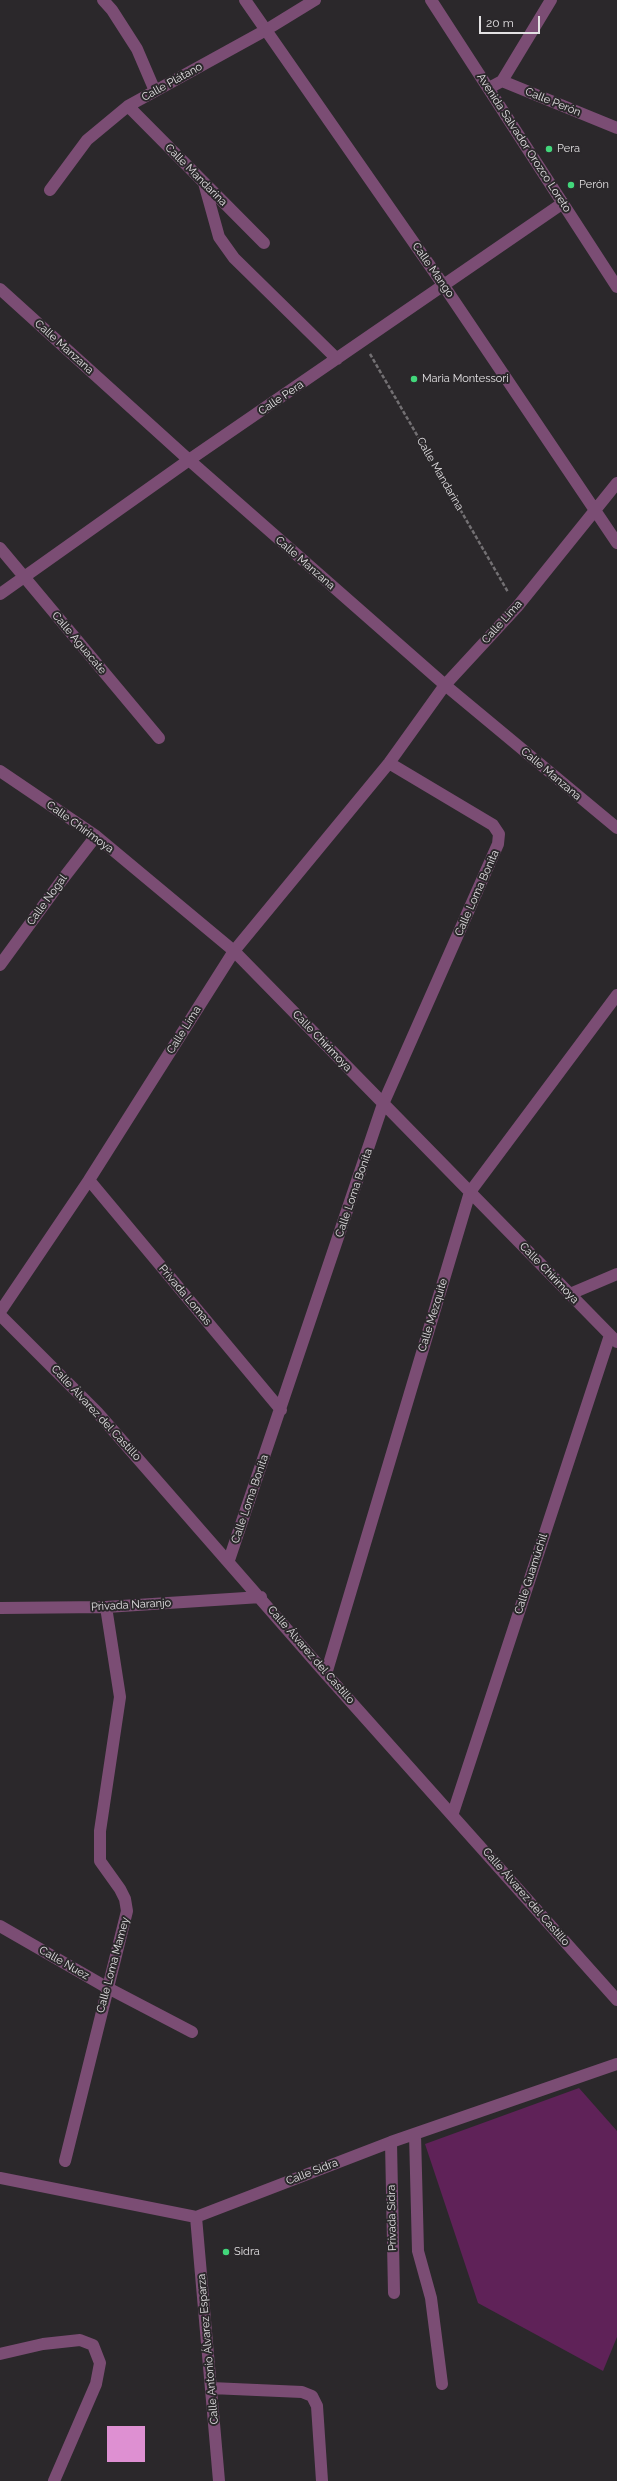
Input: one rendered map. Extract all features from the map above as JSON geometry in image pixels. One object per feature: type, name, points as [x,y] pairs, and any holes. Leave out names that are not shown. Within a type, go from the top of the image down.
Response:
[{"type":"street","points":[[103,0],[112,10],[137,49],[155,91]]},
{"type":"street","name":"Calle Mango","points":[[245,0],[444,286],[595,508],[617,543]]},
{"type":"street","name":"Calle Plátano","points":[[50,190],[86,140],[128,106],[266,30],[316,0]]},
{"type":"street","name":"Avenida Salvador Orozco Loreto","points":[[431,0],[617,287]]},
{"type":"street","points":[[489,88],[502,81],[551,0]]},
{"type":"street","name":"Calle Perón","points":[[502,81],[617,128]]},
{"type":"street","name":"Calle Mandarina","points":[[128,106],[264,243]]},
{"type":"street","points":[[204,183],[219,237],[234,258],[338,359]]},
{"type":"street","name":"Calle Pera","points":[[0,594],[189,460],[363,342],[563,203]]},
{"type":"street","name":"Calle Manzana","points":[[0,289],[189,460],[445,685],[617,828]]},
{"type":"street","name":"Calle Lima","points":[[0,1314],[89,1180],[234,951],[389,763],[445,685],[517,607],[595,508],[617,483]]},
{"type":"street","name":"Calle Aguacate","points":[[0,548],[159,738]]},
{"type":"street","name":"Calle Loma Bonita","points":[[229,1560],[281,1410],[383,1104],[498,844],[499,834],[493,825],[389,763]]},
{"type":"street","name":"Calle Chirimoya","points":[[0,771],[96,836],[234,951],[613,1339]]},
{"type":"street","name":"Calle Nogal","points":[[0,966],[62,880],[96,836]]},
{"type":"street","name":"Calle Mezquite","points":[[326,1674],[470,1192],[617,995]]},
{"type":"street","name":"Privada Lomas","points":[[89,1180],[281,1410]]},
{"type":"street","points":[[570,1294],[617,1274]]},
{"type":"street","name":"Calle Álvarez del Castillo","points":[[0,1314],[97,1412],[229,1560],[326,1674],[453,1813],[617,2000]]},
{"type":"street","name":"Calle Guamúchil","points":[[453,1813],[613,1339]]},
{"type":"street","name":"Privada Naranjo","points":[[0,1608],[106,1607],[261,1597]]},
{"type":"street","name":"Calle Loma Mamey","points":[[65,2161],[106,1987],[118,1951],[127,1911],[125,1899],[120,1889],[100,1861],[100,1831],[120,1697],[106,1607]]},
{"type":"street","name":"Calle Nuez","points":[[0,1926],[106,1987],[192,2032]]},
{"type":"street","name":"Calle Sidra","points":[[196,2217],[391,2142],[617,2064]]},
{"type":"street","points":[[415,2134],[418,2251],[431,2298],[442,2384]]},
{"type":"street","name":"Privada Sidra","points":[[391,2142],[394,2293]]},
{"type":"street","points":[[0,2178],[196,2217]]},
{"type":"street","name":"Calle Antonio Álvarez Esparza","points":[[196,2217],[219,2481]]},
{"type":"street","points":[[0,2354],[43,2344],[80,2340],[93,2345],[100,2363],[96,2384],[54,2481]]},
{"type":"street","points":[[211,2388],[302,2392],[312,2396],[317,2406],[322,2481]]},
{"type":"path","name":"Calle Mandarina","points":[[363,342],[517,607]]},
{"type":"shaded area","points":[[579,2088],[617,2131],[617,2337],[603,2371],[478,2303],[425,2144]]},
{"type":"building","points":[[107,2426],[145,2426],[145,2462],[107,2462]]},
{"type":"place","name":"Pera","points":[[549,149]]},
{"type":"place","name":"Perón","points":[[571,185]]},
{"type":"place","name":"Maria Montessori","points":[[414,379]]},
{"type":"place","name":"Sidra","points":[[226,2252]]}]
